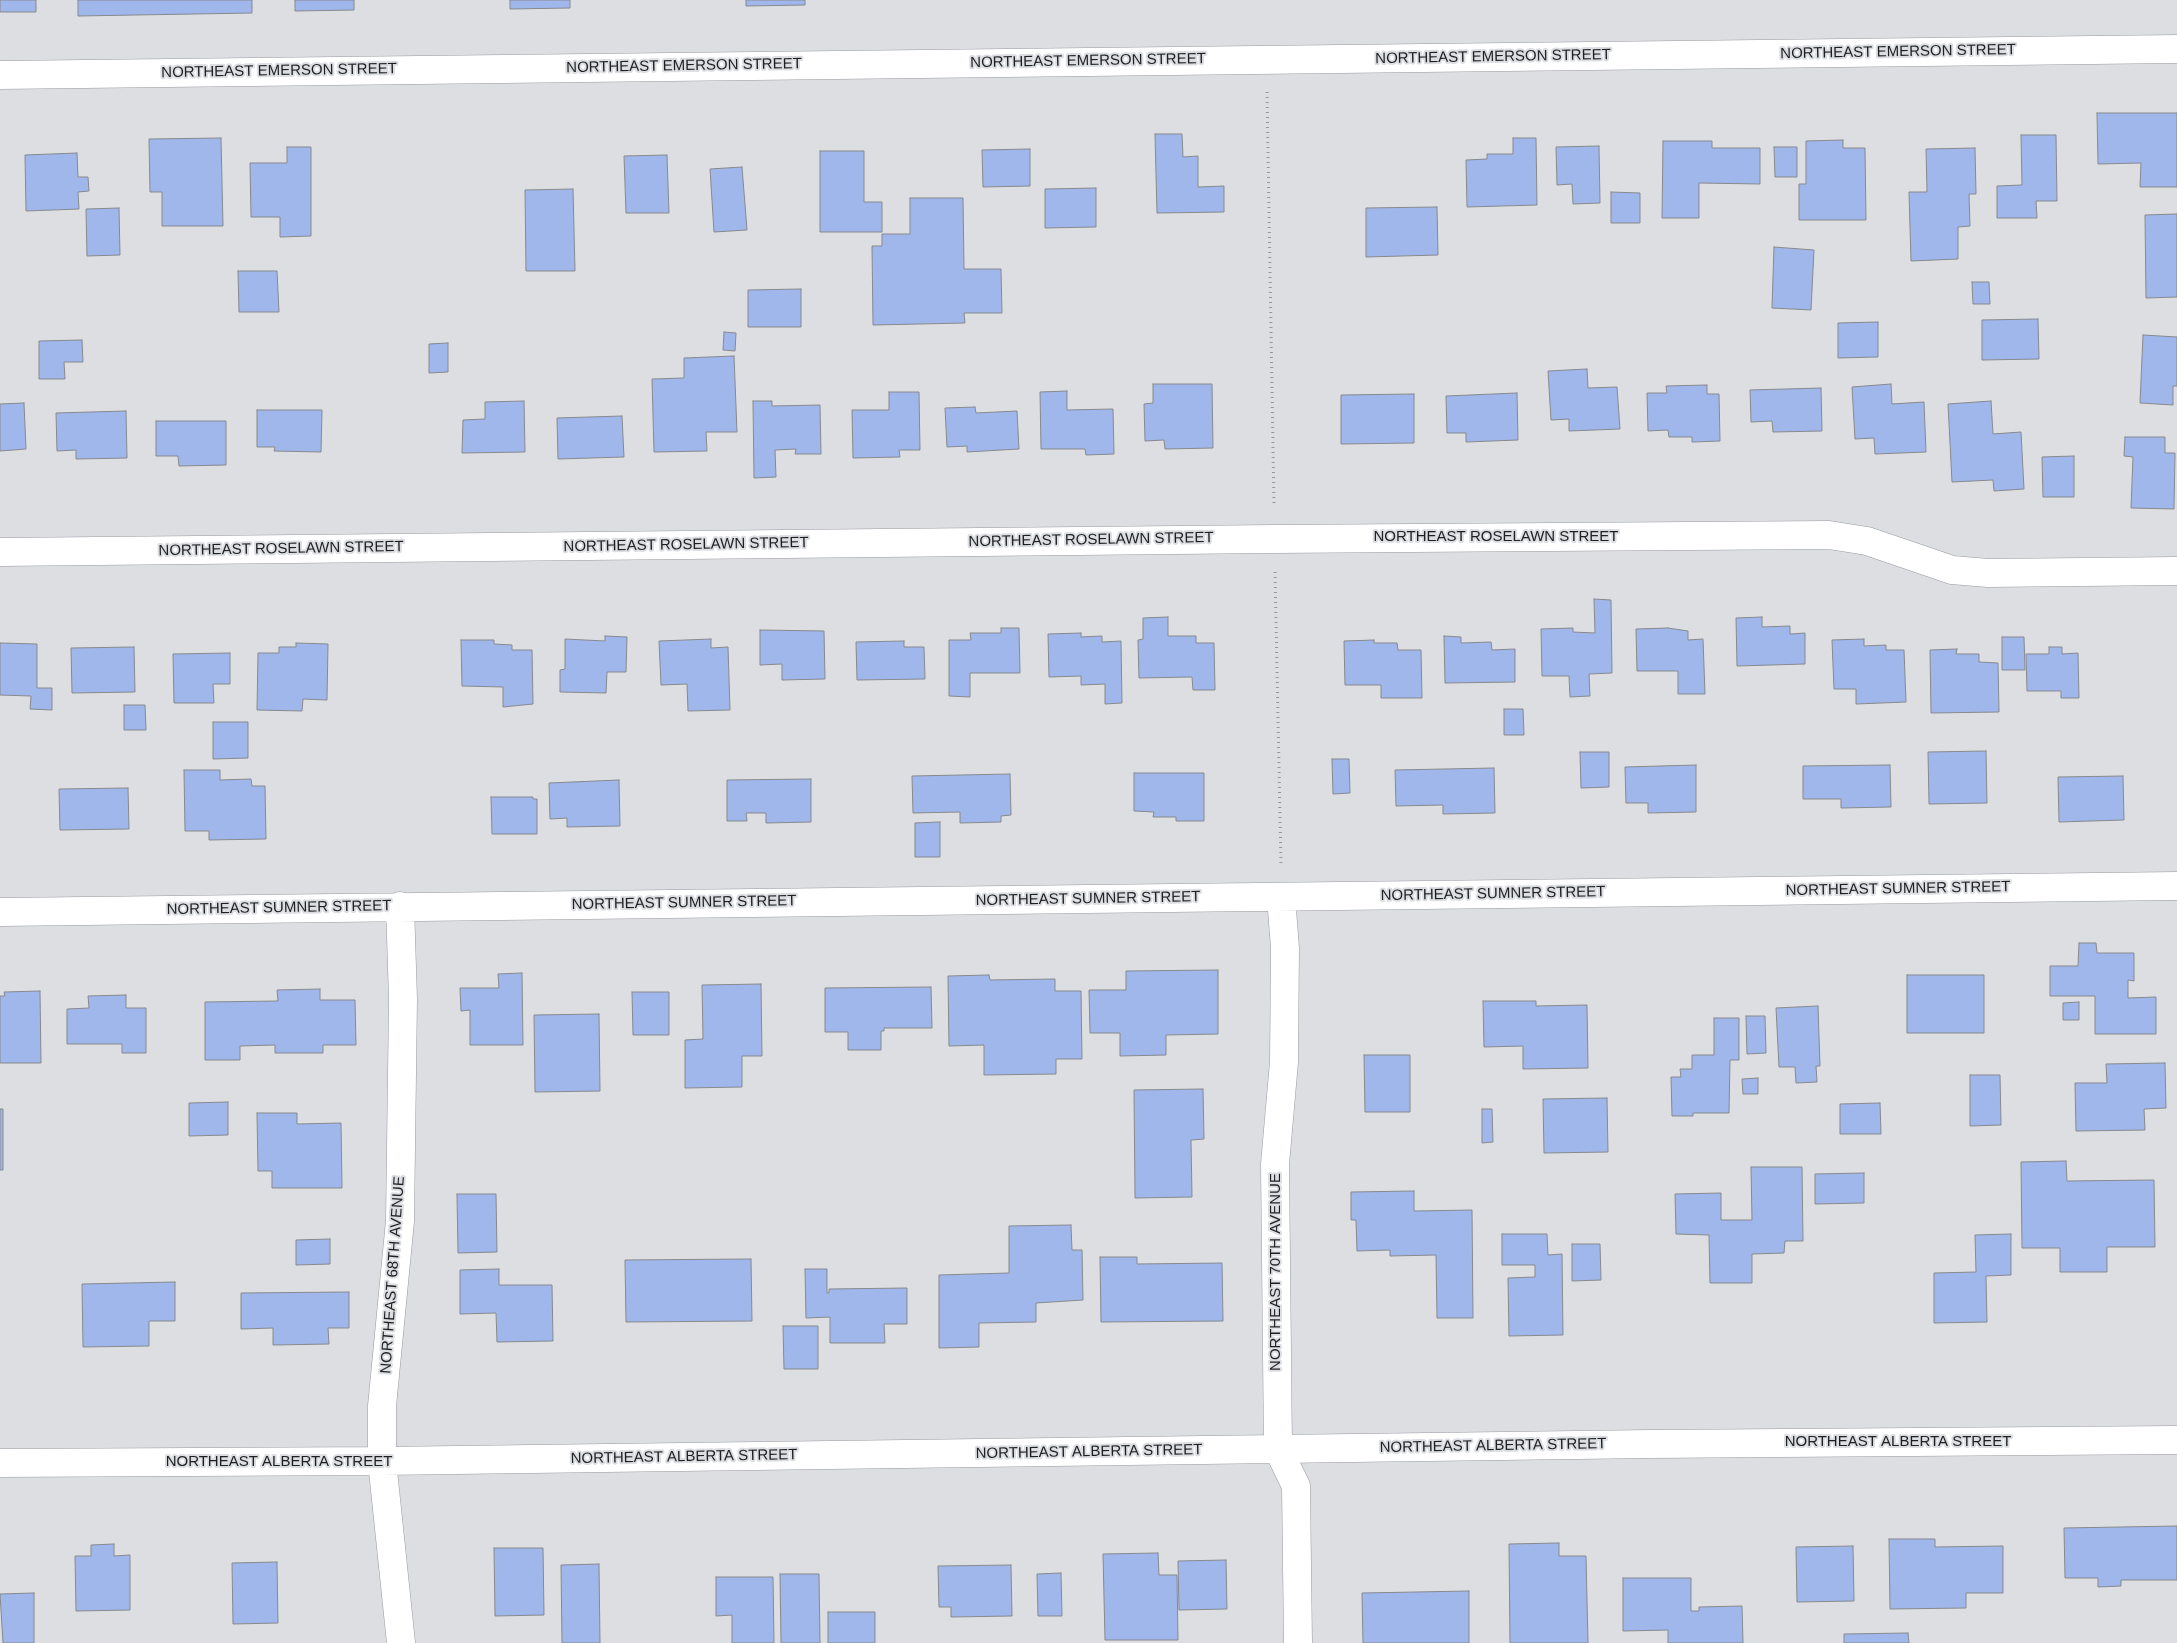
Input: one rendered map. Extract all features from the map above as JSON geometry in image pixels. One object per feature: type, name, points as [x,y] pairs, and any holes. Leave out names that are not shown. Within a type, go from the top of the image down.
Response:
[{"type":"street","name":"NORTHEAST EMERSON STREET","points":[[0,75],[2177,49]]},
{"type":"street","name":"NORTHEAST ROSELAWN STREET","points":[[0,552],[1829,535],[1867,541],[1952,570],[1988,572],[2177,570]]},
{"type":"street","name":"NORTHEAST SUMNER STREET","points":[[0,912],[2177,886]]},
{"type":"street","name":"NORTHEAST 70TH AVENUE","points":[[1281,897],[1285,958],[1284,1062],[1275,1164],[1278,1449],[1296,1486],[1298,1643]]},
{"type":"street","name":"NORTHEAST 68TH AVENUE","points":[[400,906],[403,999],[400,1221],[382,1406],[382,1461],[402,1643]]},
{"type":"street","name":"NORTHEAST ALBERTA STREET","points":[[0,1463],[382,1461],[1278,1449],[2177,1440]]},
{"type":"path","points":[[1266,59],[1281,897]]},
{"type":"building","points":[[0,0],[36,0],[36,12],[0,12]]},
{"type":"building","points":[[78,0],[252,0],[252,13],[78,16]]},
{"type":"building","points":[[295,0],[354,0],[354,10],[295,11]]},
{"type":"building","points":[[510,0],[570,0],[570,8],[510,9]]},
{"type":"building","points":[[746,0],[805,0],[805,5],[746,6]]},
{"type":"building","points":[[2097,113],[2177,113],[2177,187],[2140,187],[2141,163],[2098,164]]},
{"type":"building","points":[[1155,134],[1182,134],[1183,157],[1198,156],[1198,187],[1224,186],[1224,212],[1157,213]]},
{"type":"building","points":[[2021,135],[2056,135],[2057,201],[2036,201],[2037,218],[1997,218],[1997,186],[2022,185]]},
{"type":"building","points":[[221,138],[223,226],[162,226],[162,192],[150,192],[149,139]]},
{"type":"building","points":[[1513,138],[1536,138],[1537,205],[1467,207],[1466,160],[1487,159],[1487,154],[1513,154]]},
{"type":"building","points":[[1843,140],[1843,148],[1865,148],[1866,220],[1799,220],[1799,184],[1806,184],[1806,141]]},
{"type":"building","points":[[1663,141],[1712,141],[1712,148],[1760,148],[1760,184],[1699,183],[1699,218],[1662,218]]},
{"type":"building","points":[[1599,146],[1600,203],[1573,204],[1572,184],[1557,185],[1556,147]]},
{"type":"building","points":[[287,147],[311,147],[311,236],[280,237],[280,217],[251,217],[250,163],[287,163]]},
{"type":"building","points":[[1774,147],[1797,147],[1797,177],[1775,177]]},
{"type":"building","points":[[1975,148],[1976,194],[1969,194],[1970,226],[1958,227],[1958,259],[1911,261],[1909,192],[1927,192],[1926,149]]},
{"type":"building","points":[[1030,149],[1030,186],[983,187],[982,150]]},
{"type":"building","points":[[820,151],[864,151],[864,202],[882,202],[882,232],[820,232]]},
{"type":"building","points":[[77,153],[78,177],[88,177],[89,191],[78,192],[79,209],[26,211],[25,155]]},
{"type":"building","points":[[667,155],[669,213],[626,213],[624,156]]},
{"type":"building","points":[[742,167],[747,230],[714,232],[710,169]]},
{"type":"building","points":[[1096,188],[1096,227],[1045,228],[1045,189]]},
{"type":"building","points":[[573,189],[575,271],[526,271],[525,190]]},
{"type":"building","points":[[1611,192],[1640,193],[1640,223],[1611,223]]},
{"type":"building","points":[[910,198],[963,198],[964,269],[1001,269],[1002,313],[964,313],[965,323],[873,325],[872,246],[882,246],[882,234],[910,234]]},
{"type":"building","points":[[1437,207],[1438,255],[1366,257],[1366,208]]},
{"type":"building","points":[[119,208],[120,255],[87,256],[86,209]]},
{"type":"building","points":[[2177,214],[2177,297],[2146,298],[2145,215]]},
{"type":"building","points":[[1774,247],[1814,250],[1811,310],[1772,308]]},
{"type":"building","points":[[238,271],[277,271],[279,312],[239,312]]},
{"type":"building","points":[[1972,282],[1989,282],[1990,304],[1973,304]]},
{"type":"building","points":[[801,289],[801,327],[748,327],[748,290]]},
{"type":"building","points":[[2038,319],[2039,359],[1982,360],[1982,320]]},
{"type":"building","points":[[1878,322],[1878,357],[1838,358],[1838,323]]},
{"type":"building","points":[[724,332],[736,333],[735,351],[723,350]]},
{"type":"building","points":[[2143,335],[2177,337],[2177,386],[2173,386],[2173,405],[2140,403]]},
{"type":"building","points":[[82,340],[83,362],[64,362],[65,379],[39,379],[39,341]]},
{"type":"building","points":[[448,343],[448,372],[429,373],[429,344]]},
{"type":"building","points":[[734,356],[737,432],[706,432],[707,451],[654,452],[652,379],[684,378],[684,358]]},
{"type":"building","points":[[1587,369],[1588,388],[1617,387],[1620,429],[1569,431],[1569,419],[1551,420],[1548,371]]},
{"type":"building","points":[[1153,384],[1212,384],[1213,448],[1165,449],[1164,440],[1145,441],[1144,404],[1153,403]]},
{"type":"building","points":[[1891,384],[1892,404],[1924,402],[1926,452],[1875,454],[1874,438],[1855,439],[1852,387]]},
{"type":"building","points":[[1707,385],[1707,394],[1719,394],[1720,441],[1692,442],[1692,437],[1669,437],[1668,430],[1648,431],[1647,393],[1667,393],[1666,386]]},
{"type":"building","points":[[1821,388],[1822,431],[1773,432],[1772,421],[1751,422],[1750,390]]},
{"type":"building","points":[[1067,391],[1067,410],[1113,409],[1114,454],[1086,455],[1085,449],[1041,449],[1040,392]]},
{"type":"building","points":[[889,392],[919,392],[920,450],[899,450],[900,457],[853,458],[852,410],[889,410]]},
{"type":"building","points":[[1517,393],[1518,440],[1466,442],[1466,433],[1447,433],[1446,396]]},
{"type":"building","points":[[1414,394],[1414,443],[1341,444],[1341,395]]},
{"type":"building","points":[[524,401],[525,452],[462,453],[463,420],[485,419],[485,402]]},
{"type":"building","points":[[753,401],[772,401],[772,406],[820,405],[821,454],[795,454],[796,449],[775,450],[776,477],[754,478]]},
{"type":"building","points":[[1991,401],[1993,434],[2021,432],[2024,489],[1994,491],[1993,480],[1952,482],[1948,404]]},
{"type":"building","points":[[24,403],[26,449],[0,451],[0,404]]},
{"type":"building","points":[[975,407],[976,413],[1017,411],[1019,449],[967,452],[967,446],[947,447],[945,408]]},
{"type":"building","points":[[257,410],[322,410],[321,452],[274,451],[275,447],[257,447]]},
{"type":"building","points":[[126,411],[127,458],[76,459],[76,450],[57,451],[56,413]]},
{"type":"building","points":[[622,416],[624,457],[558,459],[557,418]]},
{"type":"building","points":[[156,421],[226,421],[226,465],[179,466],[178,456],[156,456]]},
{"type":"building","points":[[2125,437],[2165,437],[2165,453],[2175,453],[2174,509],[2131,508],[2133,457],[2124,456]]},
{"type":"building","points":[[2074,456],[2074,497],[2043,497],[2042,457]]},
{"type":"building","points":[[1594,599],[1611,600],[1612,673],[1589,674],[1590,696],[1570,697],[1569,676],[1542,676],[1541,629],[1573,628],[1573,632],[1595,633]]},
{"type":"building","points":[[1168,617],[1168,636],[1196,636],[1196,643],[1214,643],[1215,690],[1193,690],[1192,677],[1139,678],[1138,640],[1143,639],[1143,618]]},
{"type":"building","points":[[1762,617],[1762,627],[1790,626],[1790,634],[1805,633],[1805,664],[1737,666],[1736,618]]},
{"type":"building","points":[[1001,628],[1019,628],[1020,673],[970,673],[970,697],[949,696],[949,640],[971,640],[970,633],[1001,633]]},
{"type":"building","points":[[1668,628],[1688,631],[1688,640],[1703,639],[1705,694],[1678,694],[1678,671],[1637,671],[1636,629]]},
{"type":"building","points":[[760,630],[824,631],[825,679],[782,680],[782,664],[760,665]]},
{"type":"building","points":[[1081,633],[1081,637],[1102,636],[1102,642],[1121,641],[1122,703],[1105,704],[1105,684],[1081,685],[1081,676],[1049,677],[1048,634]]},
{"type":"building","points":[[605,636],[627,637],[626,672],[607,672],[606,693],[560,692],[560,670],[565,669],[565,639],[605,641]]},
{"type":"building","points":[[1444,636],[1461,637],[1461,643],[1491,642],[1492,650],[1515,649],[1515,682],[1445,683]]},
{"type":"building","points":[[2002,637],[2024,637],[2025,670],[2002,670]]},
{"type":"building","points":[[711,639],[711,648],[728,647],[730,710],[688,711],[687,684],[661,685],[659,641]]},
{"type":"building","points":[[1864,639],[1864,646],[1886,645],[1886,650],[1904,650],[1906,702],[1856,704],[1856,689],[1834,689],[1832,640]]},
{"type":"building","points":[[461,640],[494,640],[494,644],[512,645],[512,650],[532,650],[533,704],[503,707],[503,687],[462,686]]},
{"type":"building","points":[[1374,640],[1374,643],[1397,643],[1398,650],[1421,650],[1422,698],[1381,698],[1381,685],[1345,685],[1344,641]]},
{"type":"building","points":[[904,641],[904,647],[924,647],[925,679],[857,680],[856,642]]},
{"type":"building","points":[[0,643],[37,644],[37,688],[52,688],[52,710],[30,709],[31,696],[0,695]]},
{"type":"building","points":[[296,643],[328,644],[327,700],[303,699],[302,711],[257,710],[258,653],[279,653],[279,647],[296,647]]},
{"type":"building","points":[[134,647],[135,692],[72,693],[71,648]]},
{"type":"building","points":[[2049,647],[2062,647],[2062,654],[2078,653],[2079,698],[2061,698],[2061,691],[2027,691],[2026,654],[2049,654]]},
{"type":"building","points":[[1957,649],[1956,654],[1979,654],[1979,662],[1998,663],[1999,712],[1931,713],[1930,650]]},
{"type":"building","points":[[230,653],[230,684],[213,684],[214,703],[174,703],[173,654]]},
{"type":"building","points":[[124,705],[145,705],[146,730],[124,730]]},
{"type":"building","points":[[1504,709],[1523,709],[1524,735],[1504,735]]},
{"type":"building","points":[[213,722],[248,722],[248,758],[213,759]]},
{"type":"building","points":[[1986,751],[1987,803],[1929,804],[1928,752]]},
{"type":"building","points":[[1580,752],[1609,752],[1609,787],[1581,788]]},
{"type":"building","points":[[1332,759],[1349,759],[1350,793],[1333,794]]},
{"type":"building","points":[[1696,765],[1696,812],[1648,813],[1648,803],[1626,803],[1625,767]]},
{"type":"building","points":[[1890,765],[1891,807],[1841,808],[1841,799],[1803,799],[1803,766]]},
{"type":"building","points":[[1494,768],[1495,813],[1443,814],[1443,805],[1396,806],[1395,770]]},
{"type":"building","points":[[184,770],[220,770],[220,780],[251,779],[252,786],[265,786],[266,839],[209,840],[209,831],[185,831]]},
{"type":"building","points":[[1134,773],[1204,773],[1204,821],[1176,821],[1176,817],[1153,817],[1154,812],[1134,811]]},
{"type":"building","points":[[1010,774],[1011,815],[1001,816],[1001,822],[960,823],[960,812],[913,813],[912,776]]},
{"type":"building","points":[[2123,776],[2124,820],[2059,822],[2058,777]]},
{"type":"building","points":[[811,779],[811,822],[766,823],[766,813],[746,813],[747,821],[727,821],[727,780]]},
{"type":"building","points":[[619,780],[620,826],[567,827],[567,818],[550,819],[549,783]]},
{"type":"building","points":[[128,788],[129,829],[60,830],[59,789]]},
{"type":"building","points":[[491,797],[533,797],[533,799],[537,799],[537,834],[492,834]]},
{"type":"building","points":[[940,822],[940,857],[915,857],[915,823]]},
{"type":"building","points":[[2079,943],[2096,943],[2097,953],[2134,953],[2134,981],[2128,980],[2128,998],[2156,997],[2156,1034],[2095,1034],[2095,996],[2050,996],[2050,966],[2078,966]]},
{"type":"building","points":[[1218,970],[1218,1034],[1166,1035],[1166,1055],[1120,1056],[1120,1033],[1090,1033],[1089,990],[1126,990],[1126,971]]},
{"type":"building","points":[[522,973],[523,1045],[470,1045],[470,1010],[461,1011],[460,988],[499,988],[498,974]]},
{"type":"building","points":[[989,975],[990,980],[1055,979],[1055,991],[1081,991],[1082,1059],[1056,1059],[1056,1074],[984,1075],[984,1045],[949,1046],[948,976]]},
{"type":"building","points":[[1907,975],[1984,975],[1984,1033],[1907,1033]]},
{"type":"building","points":[[761,984],[762,1056],[742,1056],[742,1087],[685,1088],[685,1040],[703,1039],[702,985]]},
{"type":"building","points":[[931,987],[932,1028],[884,1028],[884,1031],[881,1031],[881,1050],[848,1050],[848,1032],[825,1032],[825,988]]},
{"type":"building","points":[[320,989],[320,1000],[355,1000],[356,1045],[323,1045],[323,1053],[275,1053],[275,1045],[240,1046],[240,1060],[205,1060],[205,1002],[278,1001],[277,990]]},
{"type":"building","points":[[40,991],[41,1063],[0,1063],[0,996],[5,996],[4,992]]},
{"type":"building","points":[[632,992],[669,992],[669,1035],[633,1035]]},
{"type":"building","points":[[126,995],[126,1008],[146,1008],[146,1053],[122,1053],[122,1044],[67,1044],[67,1009],[89,1008],[88,996]]},
{"type":"building","points":[[1483,1001],[1536,1001],[1536,1006],[1587,1005],[1588,1068],[1523,1069],[1523,1046],[1484,1047]]},
{"type":"building","points":[[2079,1002],[2079,1020],[2063,1020],[2063,1003]]},
{"type":"building","points":[[1818,1006],[1820,1066],[1816,1066],[1817,1082],[1796,1083],[1795,1067],[1779,1067],[1776,1008]]},
{"type":"building","points":[[599,1014],[600,1091],[535,1092],[534,1015]]},
{"type":"building","points":[[1746,1016],[1765,1016],[1766,1053],[1747,1054]]},
{"type":"building","points":[[1714,1018],[1739,1018],[1739,1060],[1730,1060],[1729,1113],[1693,1113],[1693,1116],[1672,1116],[1671,1077],[1681,1077],[1680,1069],[1692,1069],[1692,1055],[1714,1055]]},
{"type":"building","points":[[1364,1055],[1410,1055],[1410,1112],[1365,1112]]},
{"type":"building","points":[[2165,1063],[2166,1108],[2144,1109],[2145,1130],[2076,1131],[2075,1083],[2107,1083],[2106,1064]]},
{"type":"building","points":[[1970,1075],[2000,1075],[2001,1125],[1970,1126]]},
{"type":"building","points":[[1758,1078],[1758,1094],[1743,1094],[1742,1079]]},
{"type":"building","points":[[1203,1089],[1204,1139],[1191,1140],[1192,1197],[1135,1198],[1134,1090]]},
{"type":"building","points":[[1607,1098],[1608,1152],[1544,1153],[1543,1099]]},
{"type":"building","points":[[228,1102],[228,1135],[189,1136],[189,1103]]},
{"type":"building","points":[[1880,1103],[1881,1134],[1840,1134],[1840,1104]]},
{"type":"building","points":[[0,1109],[3,1109],[3,1170],[0,1170]]},
{"type":"building","points":[[1482,1109],[1492,1109],[1493,1142],[1482,1143]]},
{"type":"building","points":[[257,1113],[297,1113],[297,1124],[341,1123],[342,1188],[272,1188],[272,1171],[258,1171]]},
{"type":"building","points":[[2066,1161],[2067,1181],[2154,1180],[2155,1247],[2107,1247],[2107,1272],[2060,1272],[2060,1248],[2022,1248],[2021,1162]]},
{"type":"building","points":[[1751,1167],[1802,1167],[1803,1241],[1785,1241],[1784,1253],[1752,1254],[1752,1283],[1710,1283],[1709,1235],[1676,1234],[1675,1194],[1721,1193],[1721,1220],[1752,1220]]},
{"type":"building","points":[[1864,1173],[1864,1203],[1815,1204],[1815,1174]]},
{"type":"building","points":[[1414,1191],[1414,1211],[1472,1210],[1473,1318],[1437,1318],[1436,1255],[1390,1256],[1390,1250],[1357,1251],[1356,1220],[1351,1220],[1351,1192]]},
{"type":"building","points":[[457,1194],[496,1194],[497,1252],[458,1253]]},
{"type":"building","points":[[1071,1225],[1072,1250],[1082,1250],[1083,1300],[1036,1303],[1036,1322],[979,1323],[979,1347],[939,1348],[939,1275],[1009,1273],[1009,1226]]},
{"type":"building","points":[[1502,1234],[1547,1234],[1548,1255],[1562,1254],[1563,1335],[1509,1336],[1508,1278],[1535,1277],[1535,1265],[1502,1265]]},
{"type":"building","points":[[2011,1234],[2011,1275],[1986,1276],[1987,1322],[1934,1323],[1934,1273],[1976,1272],[1975,1235]]},
{"type":"building","points":[[330,1239],[330,1264],[296,1265],[296,1240]]},
{"type":"building","points":[[1572,1244],[1600,1244],[1601,1280],[1572,1281]]},
{"type":"building","points":[[1100,1257],[1137,1257],[1137,1264],[1222,1263],[1223,1321],[1101,1322]]},
{"type":"building","points":[[751,1259],[752,1321],[626,1322],[625,1260]]},
{"type":"building","points":[[499,1269],[499,1285],[552,1285],[553,1341],[497,1342],[496,1313],[460,1314],[460,1270]]},
{"type":"building","points":[[805,1269],[827,1269],[827,1293],[829,1293],[829,1289],[907,1288],[907,1324],[884,1324],[885,1343],[830,1343],[830,1317],[806,1318]]},
{"type":"building","points":[[175,1282],[175,1321],[149,1321],[149,1346],[83,1347],[82,1284]]},
{"type":"building","points":[[349,1292],[349,1328],[328,1328],[329,1344],[273,1345],[273,1328],[241,1329],[241,1293]]},
{"type":"building","points":[[783,1326],[818,1326],[818,1369],[784,1369]]},
{"type":"building","points":[[2177,1526],[2177,1580],[2121,1580],[2121,1586],[2098,1587],[2098,1578],[2065,1578],[2064,1528]]},
{"type":"building","points":[[1889,1539],[1935,1539],[1935,1547],[2003,1546],[2003,1593],[1966,1593],[1966,1608],[1890,1609]]},
{"type":"building","points":[[1559,1543],[1559,1556],[1586,1556],[1588,1643],[1510,1643],[1509,1544]]},
{"type":"building","points":[[114,1544],[114,1556],[130,1555],[130,1610],[76,1611],[75,1556],[91,1556],[91,1545]]},
{"type":"building","points":[[1853,1546],[1854,1601],[1797,1602],[1796,1547]]},
{"type":"building","points":[[494,1548],[543,1548],[544,1615],[495,1616]]},
{"type":"building","points":[[1158,1553],[1159,1575],[1177,1575],[1178,1640],[1105,1640],[1103,1554]]},
{"type":"building","points":[[1226,1560],[1227,1609],[1179,1610],[1178,1561]]},
{"type":"building","points":[[277,1562],[278,1623],[233,1624],[232,1563]]},
{"type":"building","points":[[599,1564],[600,1643],[562,1643],[561,1565]]},
{"type":"building","points":[[1011,1565],[1012,1616],[951,1617],[951,1607],[939,1607],[938,1566]]},
{"type":"building","points":[[1061,1573],[1062,1616],[1038,1616],[1037,1574]]},
{"type":"building","points":[[780,1574],[819,1574],[820,1643],[781,1643]]},
{"type":"building","points":[[716,1577],[773,1577],[774,1643],[732,1643],[732,1615],[716,1616]]},
{"type":"building","points":[[1623,1578],[1691,1578],[1691,1611],[1699,1611],[1699,1607],[1742,1606],[1743,1643],[1668,1643],[1668,1630],[1623,1631]]},
{"type":"building","points":[[1469,1591],[1469,1643],[1363,1643],[1362,1593]]},
{"type":"building","points":[[34,1593],[34,1643],[3,1643],[0,1594]]},
{"type":"building","points":[[828,1612],[875,1612],[875,1643],[828,1643]]},
{"type":"building","points":[[1908,1633],[1909,1643],[1844,1643],[1844,1634]]}]
